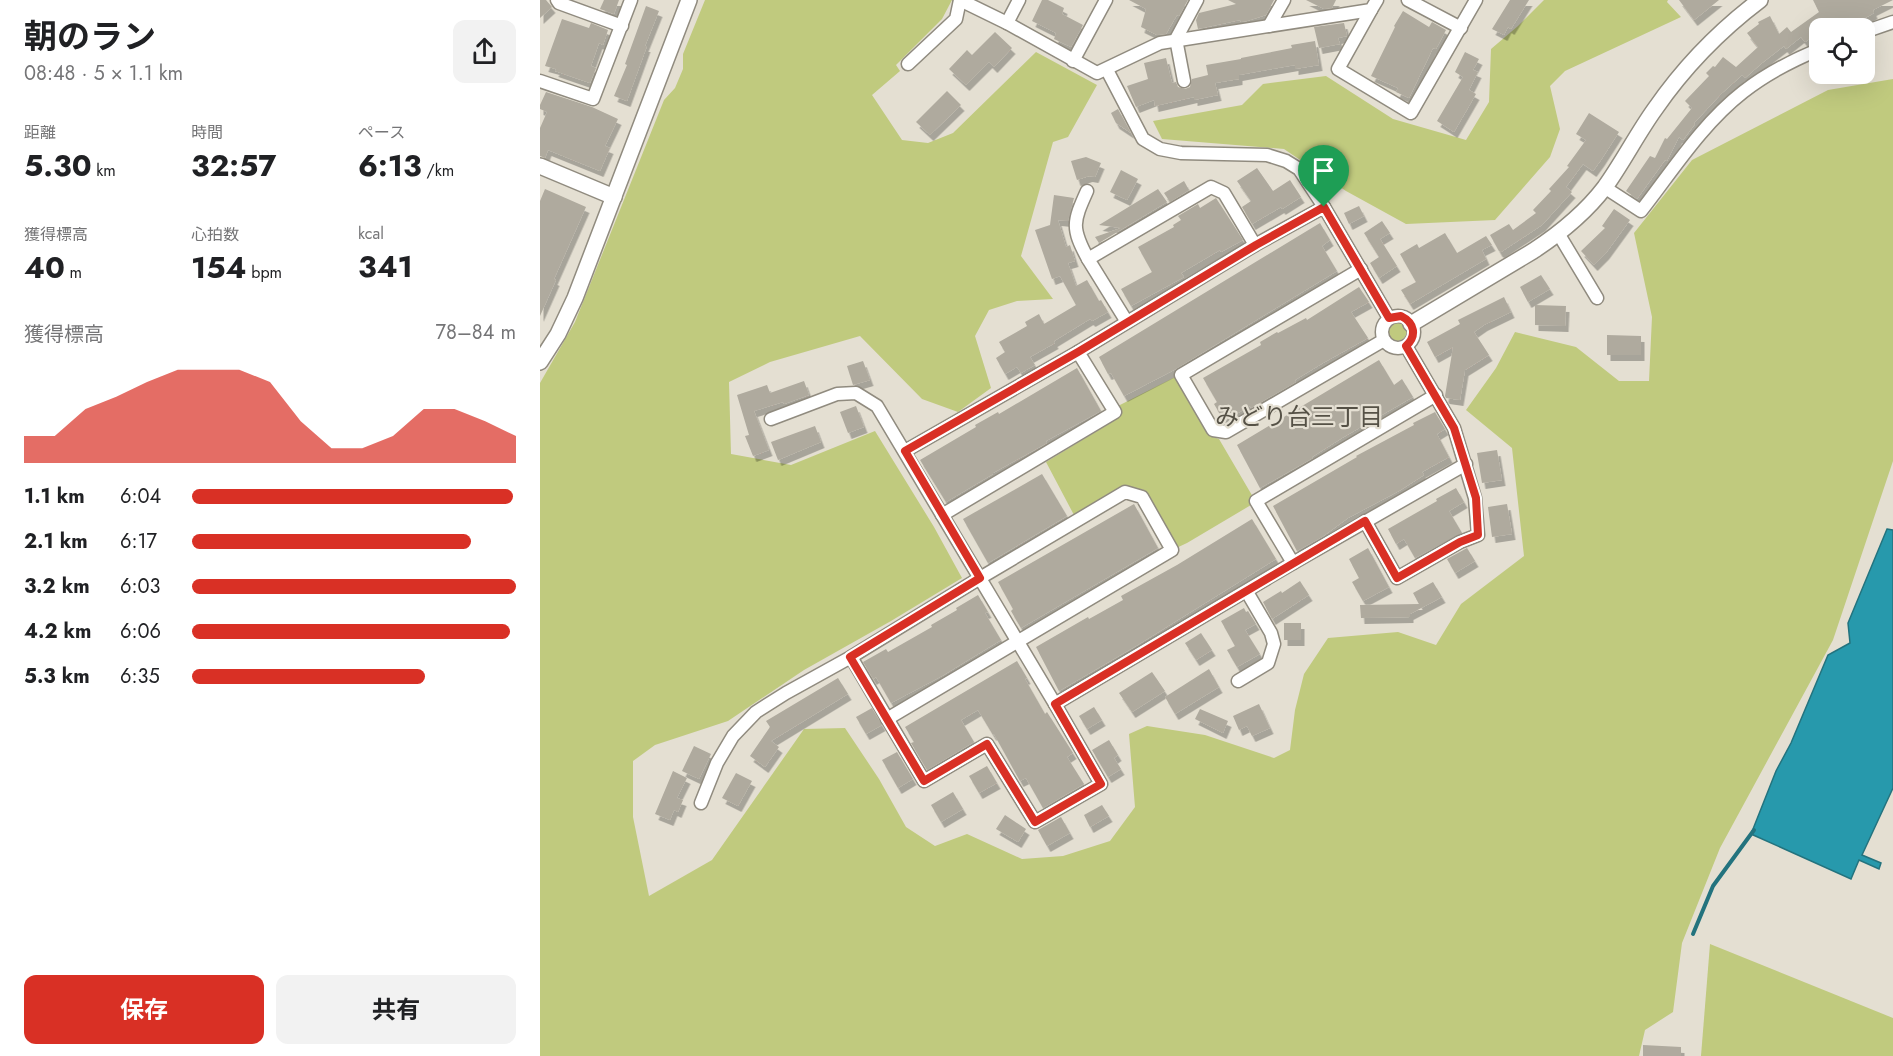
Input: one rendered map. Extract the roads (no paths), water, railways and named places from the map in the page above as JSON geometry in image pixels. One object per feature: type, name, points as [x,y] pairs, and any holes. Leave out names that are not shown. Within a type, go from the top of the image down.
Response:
[{"type":"street","points":[[557,0],[559,3],[622,26]]},
{"type":"street","points":[[540,81],[593,99],[632,0]]},
{"type":"street","points":[[540,362],[558,334],[574,298],[689,0]]},
{"type":"street","points":[[908,64],[956,19],[960,0],[1007,23],[1097,73],[1160,43],[1176,39],[1269,26],[1374,5]]},
{"type":"street","points":[[1007,23],[1019,0]]},
{"type":"street","points":[[1073,61],[1106,0]]},
{"type":"street","points":[[1184,81],[1176,39],[1197,0]]},
{"type":"street","points":[[1269,26],[1284,0]]},
{"type":"street","points":[[1408,0],[1461,28]]},
{"type":"street","points":[[1374,5],[1338,69],[1411,112],[1476,0]]},
{"type":"street","points":[[1411,324],[1533,251],[1584,210],[1604,187],[1678,79],[1722,31],[1759,0]]},
{"type":"street","points":[[1875,28],[1893,22]]},
{"type":"street","points":[[1604,187],[1641,211],[1708,125],[1744,92],[1792,60],[1809,53]]},
{"type":"street","points":[[1107,70],[1143,139],[1160,150],[1181,153],[1267,155],[1286,161],[1299,169],[1389,318]]},
{"type":"street","points":[[540,166],[614,197]]},
{"type":"street","points":[[1088,259],[1211,187],[1224,193],[1256,245]]},
{"type":"street","points":[[1087,191],[1075,224],[1077,240],[1127,322]]},
{"type":"street","points":[[905,451],[1324,207]]},
{"type":"street","points":[[1558,233],[1597,298]]},
{"type":"street","points":[[1361,269],[1181,375],[1213,430],[1226,432],[1384,340]]},
{"type":"street","points":[[1401,316],[1411,324],[1413,338],[1406,346],[1392,347],[1384,340],[1383,326],[1389,318],[1401,316]]},
{"type":"street","points":[[1365,521],[1397,578],[1460,542],[1478,535],[1476,498],[1454,428],[1406,346]]},
{"type":"street","points":[[942,515],[1115,412],[1078,352]]},
{"type":"street","points":[[771,418],[837,394],[856,393],[877,406],[1101,784],[1035,822],[987,744],[924,781],[850,657]]},
{"type":"street","points":[[1293,563],[1256,501],[1436,395]]},
{"type":"street","points":[[1055,704],[1466,464]]},
{"type":"street","points":[[700,802],[717,763],[733,736],[756,711],[1125,492],[1142,497],[1172,550],[887,719]]},
{"type":"street","points":[[1238,681],[1268,663],[1274,644],[1271,633],[1247,592]]},
{"type":"water","points":[[1887,529],[1893,530],[1893,788],[1862,855],[1881,863],[1879,869],[1859,860],[1851,879],[1751,834],[1776,771],[1791,743],[1828,655],[1850,643],[1848,623]]},
{"type":"waterway","points":[[1693,934],[1713,886],[1754,830]]},
{"type":"district","name":"みどり台三丁目","points":[[1299,417]]}]
